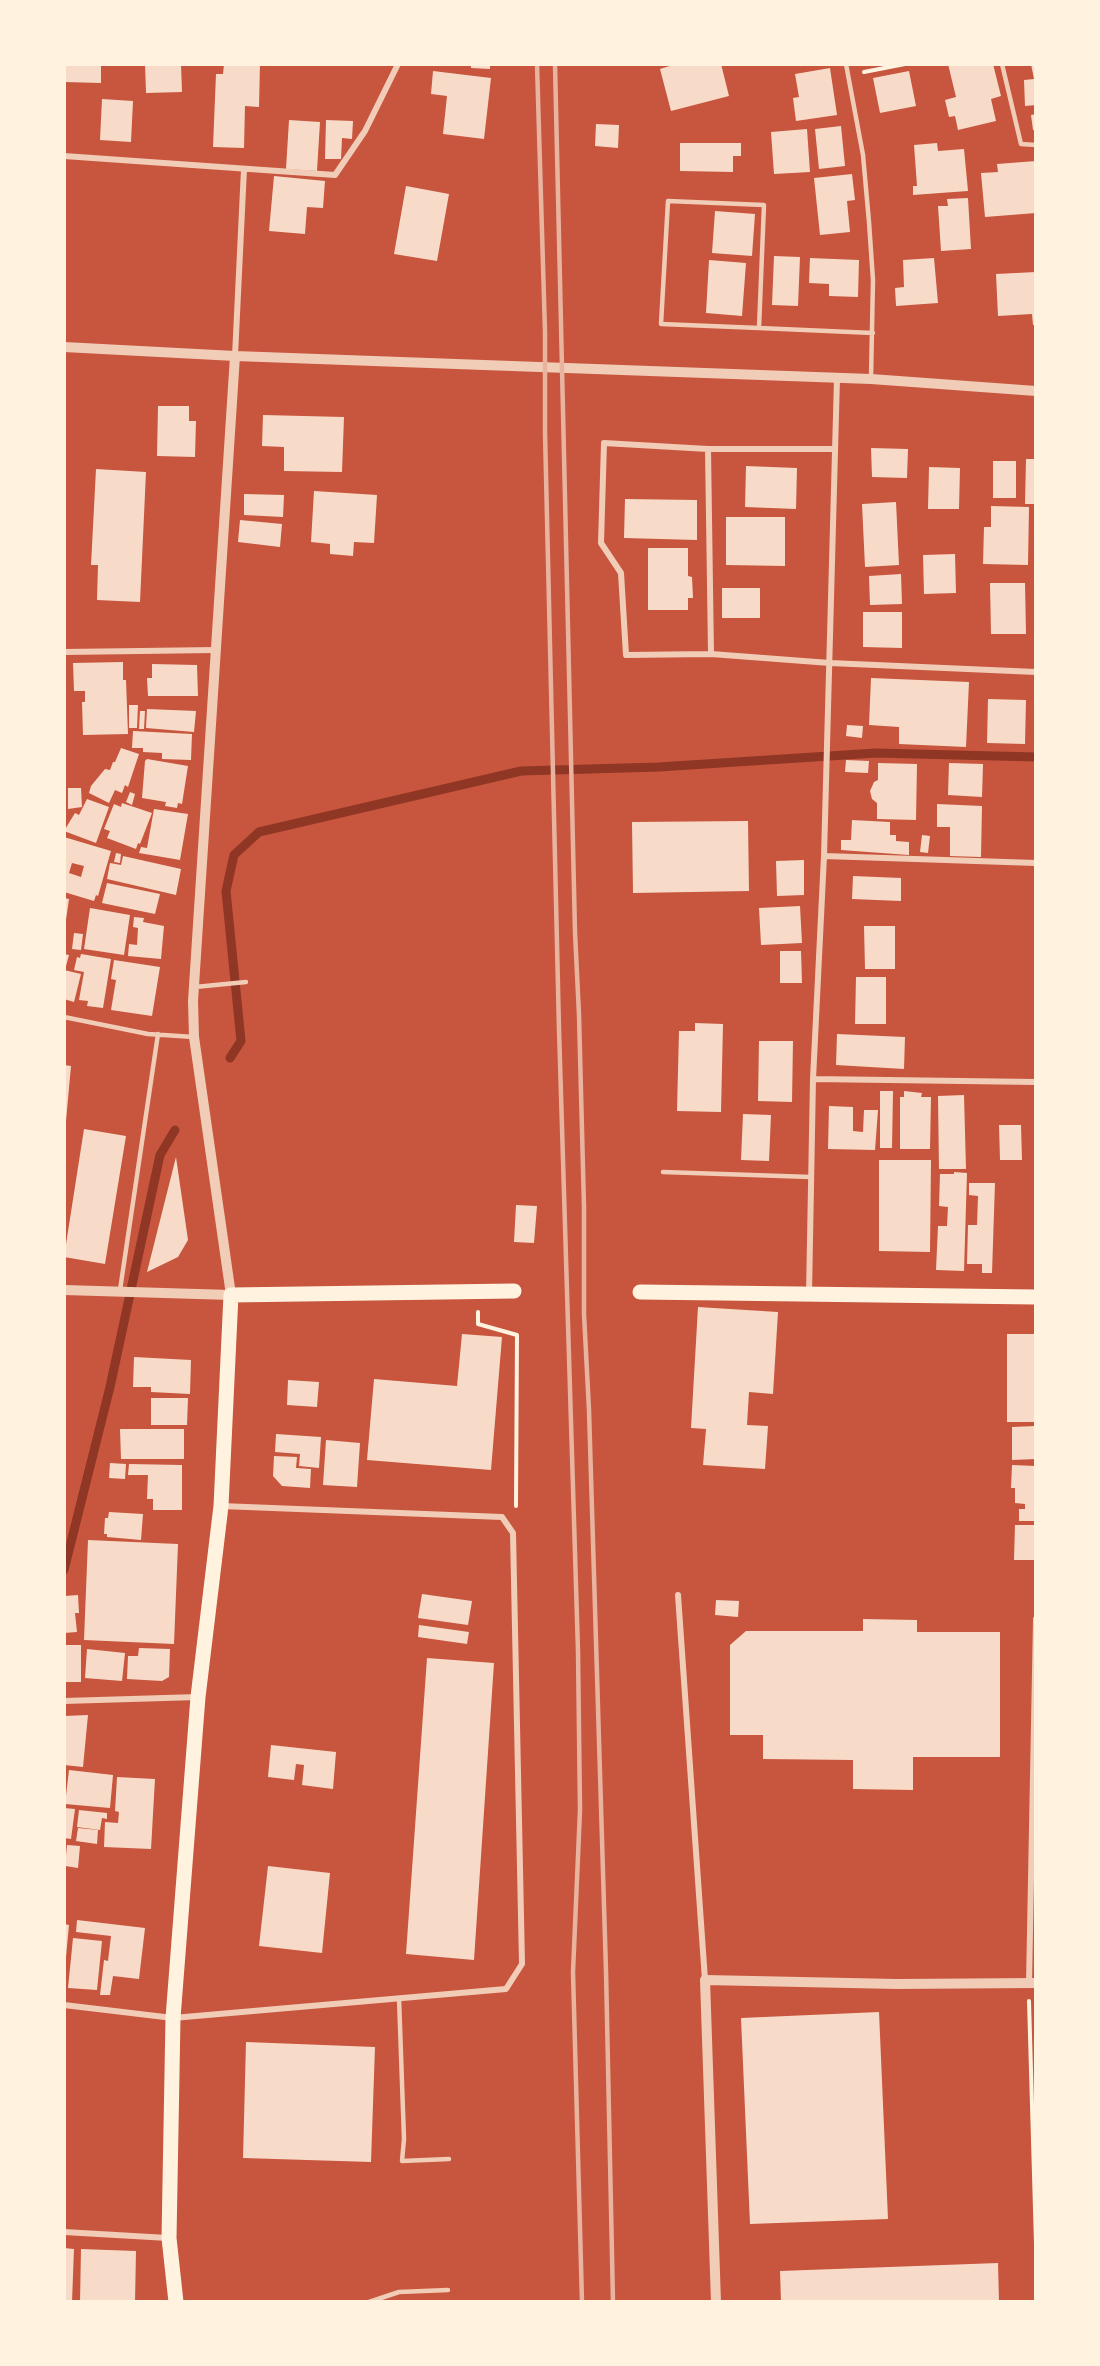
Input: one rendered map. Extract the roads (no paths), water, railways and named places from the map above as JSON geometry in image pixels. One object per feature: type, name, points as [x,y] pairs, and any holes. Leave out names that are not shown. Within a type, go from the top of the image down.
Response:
[{"type":"main road","points":[[176,2301],[169,2238],[173,2018],[198,1697],[221,1506],[231,1295],[514,1291]]},
{"type":"main road","points":[[640,1292],[1035,1297]]},
{"type":"street","points":[[64,156],[335,175],[365,131],[399,64]]},
{"type":"street","points":[[64,1290],[231,1295],[194,1037],[194,987],[235,356],[244,169]]},
{"type":"street","points":[[64,347],[235,356],[871,379],[1035,391]]},
{"type":"street","points":[[809,1294],[813,1079],[824,856],[837,378]]},
{"type":"street","points":[[834,449],[708,449],[604,443],[601,543],[621,573],[626,655],[711,654],[830,663],[1035,672]]},
{"type":"street","points":[[708,449],[711,654]]},
{"type":"street","points":[[64,652],[216,650]]},
{"type":"street","points":[[824,856],[1035,863]]},
{"type":"street","points":[[813,1079],[1035,1082]]},
{"type":"street","points":[[64,2005],[173,2018],[506,1989],[522,1964],[513,1533],[502,1517],[221,1506]]},
{"type":"street","points":[[678,1595],[705,1980],[716,2301]]},
{"type":"street","points":[[705,1980],[897,1984],[1032,1983],[1035,1618]]},
{"type":"street","points":[[64,1701],[198,1697]]},
{"type":"street","points":[[64,2232],[169,2238]]},
{"type":"lane","points":[[846,64],[863,155],[873,280],[871,379]]},
{"type":"lane","points":[[1002,64],[1021,144],[1035,145]]},
{"type":"lane","points":[[759,328],[764,205],[668,201],[662,324],[873,333]]},
{"type":"lane","points":[[194,987],[246,982]]},
{"type":"lane","points":[[64,1017],[158,1034],[194,1037]]},
{"type":"lane","points":[[120,1290],[158,1034]]},
{"type":"lane","points":[[663,1172],[811,1177]]},
{"type":"lane","points":[[399,1998],[404,2139],[402,2161],[449,2159]]},
{"type":"lane","points":[[369,2301],[399,2292],[448,2290]]},
{"type":"waterway","points":[[230,1058],[241,1041],[226,891],[234,855],[259,832],[521,771],[659,767],[876,753],[1036,757]]},
{"type":"waterway","points":[[64,1570],[110,1387],[160,1155],[175,1130]]},
{"type":"railway","points":[[537,64],[545,332],[545,432],[559,1029],[578,1651],[580,1810],[573,1972],[582,2302]]},
{"type":"railway","points":[[555,64],[575,932],[584,1207],[584,1314],[606,1971],[613,2302]]}]
